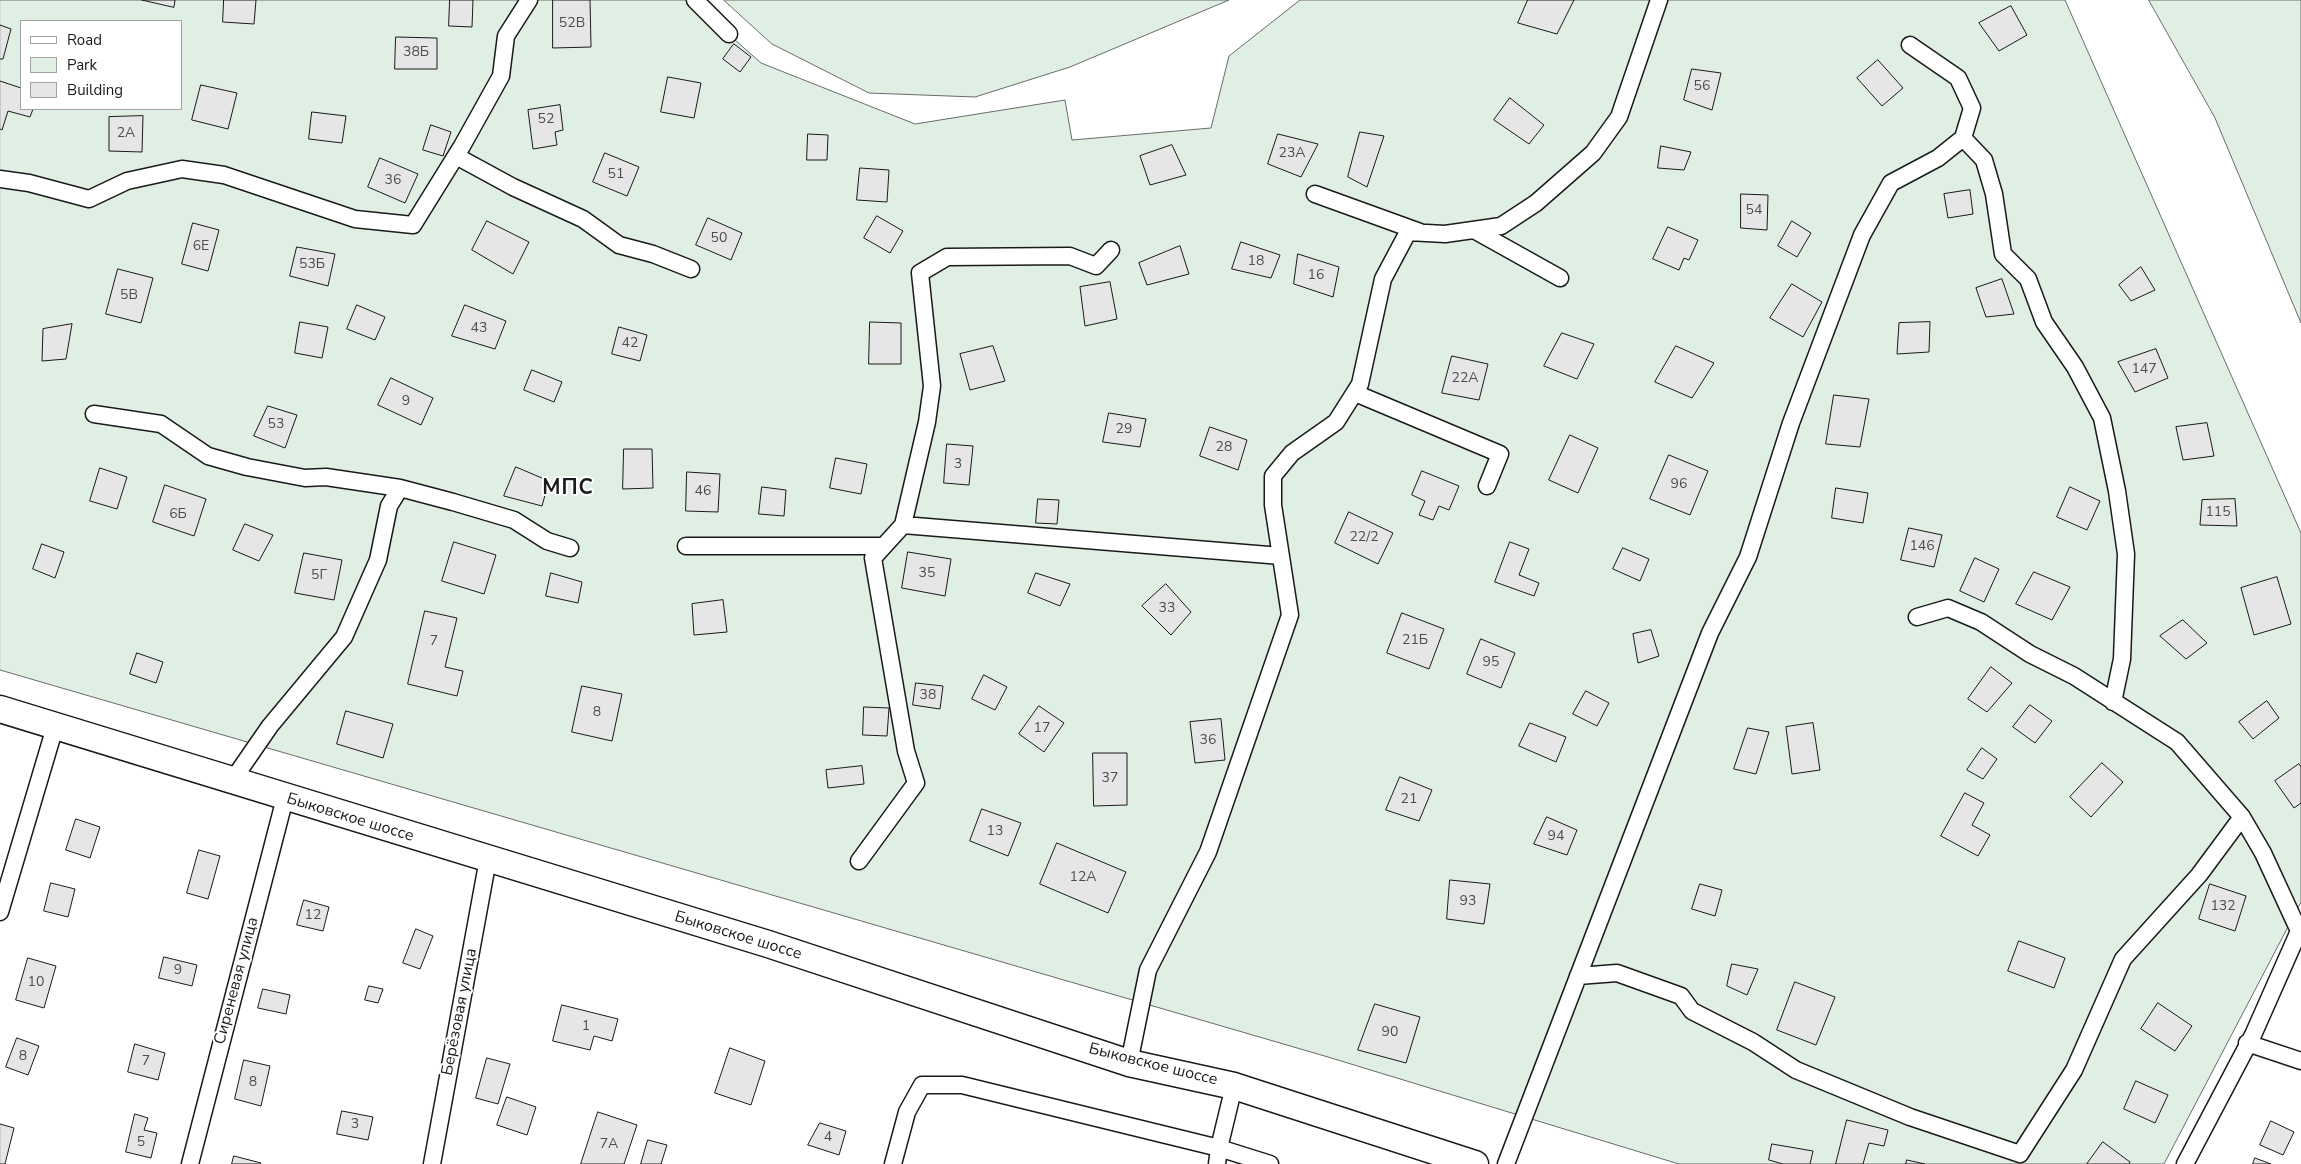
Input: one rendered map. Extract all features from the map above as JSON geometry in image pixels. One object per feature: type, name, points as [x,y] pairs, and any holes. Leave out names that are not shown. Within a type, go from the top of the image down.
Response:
[{"type":"main road","name":"Быковское шоссе","points":[[0,709],[232,782],[768,944],[1129,1063],[1234,1086],[1475,1164]]},
{"type":"street","points":[[0,179],[29,183],[89,199],[126,181],[182,169],[224,175],[355,218],[413,225],[456,156],[501,76],[506,36],[529,0]]},
{"type":"street","points":[[695,0],[729,34]]},
{"type":"street","points":[[1129,1063],[1148,970],[1208,852],[1290,615],[1273,505],[1273,476],[1292,453],[1336,422],[1360,384],[1382,279],[1408,232],[1445,234],[1501,226],[1536,203],[1593,153],[1619,117],[1659,0]]},
{"type":"street","points":[[1506,1164],[1710,633],[1748,557],[1791,423],[1862,235],[1891,184],[1938,158],[1963,138],[1972,108],[1958,78],[1910,46]]},
{"type":"street","points":[[1963,138],[1984,160],[1994,194],[2003,254],[2028,279],[2044,322],[2075,367],[2102,418],[2117,491],[2126,554],[2122,659],[2113,702]]},
{"type":"street","points":[[456,156],[512,187],[584,219],[620,245],[653,254],[691,269]]},
{"type":"street","points":[[1315,194],[1422,233]]},
{"type":"street","points":[[1474,230],[1560,278]]},
{"type":"street","points":[[859,861],[916,783],[906,751],[873,558],[903,525],[927,422],[932,386],[920,273],[947,257],[1070,256],[1096,266],[1112,250]]},
{"type":"street","points":[[1355,393],[1500,454],[1487,486]]},
{"type":"street","points":[[94,414],[161,424],[208,456],[247,467],[306,478],[326,477],[400,488],[514,520],[547,541],[570,548]]},
{"type":"street","points":[[232,782],[270,726],[344,637],[378,560],[389,506],[400,488]]},
{"type":"street","points":[[903,525],[1281,556]]},
{"type":"street","points":[[686,546],[884,546]]},
{"type":"street","points":[[1917,617],[1948,608],[1981,622],[2030,654],[2074,676],[2177,742],[2242,818],[2263,853],[2299,930],[2253,1035],[2247,1043],[2185,1164]]},
{"type":"street","points":[[0,912],[55,727]]},
{"type":"street","name":"Сиреневая улица","points":[[190,1164],[285,798]]},
{"type":"street","points":[[1578,976],[1617,973],[1680,996],[1692,1011],[1753,1042],[1796,1070],[1910,1117],[2020,1154],[2074,1070],[2122,958],[2199,875],[2242,818]]},
{"type":"street","name":"Берёзовая улица","points":[[432,1164],[488,859]]},
{"type":"street","points":[[2247,1043],[2301,1061]]},
{"type":"street","points":[[893,1164],[907,1112],[922,1084],[962,1084],[1218,1156],[1270,1164]]},
{"type":"street","points":[[1218,1156],[1234,1086]]},
{"type":"green space","points":[[0,0],[690,0],[761,63],[915,124],[1065,100],[1072,140],[1211,128],[1229,56],[1300,0],[2065,0],[2301,533],[2301,902],[2164,1164],[1679,1164],[1328,1057],[0,670]]},
{"type":"green space","points":[[724,0],[1229,0],[1070,67],[975,97],[869,93],[772,44]]},
{"type":"green space","points":[[2149,0],[2301,0],[2301,323],[2215,118]]},
{"type":"building","points":[[142,0],[175,0],[174,7]]},
{"type":"building","points":[[224,0],[256,0],[254,24],[223,22]]},
{"type":"building","points":[[450,0],[473,0],[472,27],[449,26]]},
{"type":"building","points":[[553,0],[590,0],[591,47],[553,48]]},
{"type":"building","points":[[1528,0],[1574,0],[1557,34],[1518,23]]},
{"type":"building","points":[[2011,6],[2027,35],[1999,51],[1979,23]]},
{"type":"building","points":[[0,25],[11,29],[3,59],[0,59]]},
{"type":"building","points":[[396,37],[437,38],[437,69],[395,69]]},
{"type":"building","points":[[734,44],[751,57],[740,72],[723,59]]},
{"type":"building","points":[[1878,60],[1903,88],[1882,106],[1857,78]]},
{"type":"building","points":[[1692,69],[1721,73],[1712,110],[1684,100]]},
{"type":"building","points":[[668,77],[701,83],[694,118],[661,112]]},
{"type":"building","points":[[0,81],[20,88],[20,110],[33,110],[30,117],[8,111],[2,130],[0,129]]},
{"type":"building","points":[[201,85],[237,93],[228,129],[192,120]]},
{"type":"building","points":[[1510,98],[1544,125],[1529,144],[1494,120]]},
{"type":"building","points":[[560,105],[563,130],[555,132],[557,145],[533,149],[528,110]]},
{"type":"building","points":[[312,112],[346,116],[342,143],[309,139]]},
{"type":"building","points":[[143,116],[142,152],[109,151],[109,117]]},
{"type":"building","points":[[431,125],[451,132],[443,156],[423,150]]},
{"type":"building","points":[[1360,132],[1384,136],[1367,187],[1348,177]]},
{"type":"building","points":[[808,134],[828,135],[827,160],[807,160]]},
{"type":"building","points":[[1278,134],[1318,144],[1301,177],[1268,164]]},
{"type":"building","points":[[1172,145],[1186,175],[1150,185],[1140,156]]},
{"type":"building","points":[[1661,146],[1691,152],[1684,170],[1658,168]]},
{"type":"building","points":[[605,153],[639,167],[627,196],[593,182]]},
{"type":"building","points":[[380,158],[418,174],[405,203],[368,187]]},
{"type":"building","points":[[860,168],[889,170],[887,202],[857,200]]},
{"type":"building","points":[[1970,190],[1973,214],[1948,218],[1944,194]]},
{"type":"building","points":[[1741,194],[1768,195],[1767,230],[1741,228]]},
{"type":"building","points":[[877,216],[903,231],[890,253],[864,238]]},
{"type":"building","points":[[708,218],[742,233],[731,260],[696,245]]},
{"type":"building","points":[[487,221],[529,242],[513,274],[472,250]]},
{"type":"building","points":[[1792,221],[1811,233],[1797,257],[1778,246]]},
{"type":"building","points":[[193,223],[219,230],[208,271],[182,264]]},
{"type":"building","points":[[1668,227],[1698,240],[1689,260],[1684,258],[1679,270],[1653,259]]},
{"type":"building","points":[[1241,242],[1280,255],[1271,278],[1232,269]]},
{"type":"building","points":[[1180,246],[1189,274],[1147,285],[1139,263]]},
{"type":"building","points":[[297,247],[335,254],[328,286],[290,276]]},
{"type":"building","points":[[1298,254],[1339,267],[1333,297],[1294,284]]},
{"type":"building","points":[[2141,267],[2155,290],[2131,301],[2119,285]]},
{"type":"building","points":[[118,269],[153,278],[141,323],[106,314]]},
{"type":"building","points":[[2002,279],[2014,314],[1986,317],[1976,288]]},
{"type":"building","points":[[1110,282],[1117,319],[1085,326],[1080,287]]},
{"type":"building","points":[[1792,284],[1822,302],[1803,337],[1770,318]]},
{"type":"building","points":[[357,305],[385,317],[375,340],[347,329]]},
{"type":"building","points":[[465,305],[506,321],[495,349],[452,336]]},
{"type":"building","points":[[300,322],[328,327],[322,358],[295,353]]},
{"type":"building","points":[[870,322],[901,323],[901,364],[869,364]]},
{"type":"building","points":[[1930,322],[1929,352],[1897,354],[1899,323]]},
{"type":"building","points":[[72,324],[66,359],[42,361],[43,329]]},
{"type":"building","points":[[619,327],[647,335],[640,361],[612,354]]},
{"type":"building","points":[[1562,333],[1594,344],[1577,379],[1544,366]]},
{"type":"building","points":[[993,346],[1005,381],[970,390],[960,354]]},
{"type":"building","points":[[1676,346],[1714,363],[1692,398],[1655,382]]},
{"type":"building","points":[[2156,349],[2168,378],[2135,392],[2118,362]]},
{"type":"building","points":[[1452,356],[1488,364],[1479,400],[1442,393]]},
{"type":"building","points":[[532,370],[562,382],[554,402],[524,390]]},
{"type":"building","points":[[391,378],[433,398],[421,425],[378,405]]},
{"type":"building","points":[[1834,395],[1869,399],[1860,447],[1826,444]]},
{"type":"building","points":[[268,406],[297,415],[285,448],[254,436]]},
{"type":"building","points":[[1109,413],[1146,419],[1140,447],[1103,442]]},
{"type":"building","points":[[2207,423],[2214,456],[2183,460],[2176,427]]},
{"type":"building","points":[[1210,427],[1247,440],[1238,470],[1200,456]]},
{"type":"building","points":[[1570,435],[1598,448],[1578,493],[1549,480]]},
{"type":"building","points":[[947,444],[973,446],[969,485],[944,483]]},
{"type":"building","points":[[624,449],[652,449],[653,488],[623,489]]},
{"type":"building","points":[[1669,455],[1708,471],[1690,515],[1650,499]]},
{"type":"building","points":[[836,458],[867,464],[861,494],[830,488]]},
{"type":"building","points":[[516,467],[549,481],[542,506],[504,496]]},
{"type":"building","points":[[100,468],[127,477],[117,509],[90,501]]},
{"type":"building","points":[[1422,471],[1459,486],[1449,510],[1439,506],[1433,520],[1419,515],[1425,501],[1412,495]]},
{"type":"building","points":[[687,472],[720,474],[718,512],[686,511]]},
{"type":"building","points":[[165,485],[206,499],[194,536],[153,522]]},
{"type":"building","points":[[762,487],[786,490],[784,516],[759,514]]},
{"type":"building","points":[[2070,487],[2100,501],[2087,530],[2057,517]]},
{"type":"building","points":[[1836,488],[1868,493],[1863,523],[1832,518]]},
{"type":"building","points":[[1038,499],[1059,500],[1057,524],[1036,523]]},
{"type":"building","points":[[2235,499],[2237,526],[2200,525],[2202,500]]},
{"type":"building","points":[[1349,512],[1393,533],[1378,564],[1335,543]]},
{"type":"building","points":[[245,524],[273,535],[259,561],[233,550]]},
{"type":"building","points":[[1909,528],[1942,535],[1934,567],[1901,560]]},
{"type":"building","points":[[454,542],[496,555],[484,594],[442,581]]},
{"type":"building","points":[[1510,542],[1529,549],[1519,575],[1539,583],[1534,596],[1495,582]]},
{"type":"building","points":[[42,544],[64,552],[55,578],[33,569]]},
{"type":"building","points":[[1623,548],[1649,559],[1640,581],[1613,569]]},
{"type":"building","points":[[908,552],[951,559],[945,596],[902,588]]},
{"type":"building","points":[[304,553],[342,560],[334,600],[295,593]]},
{"type":"building","points":[[1975,558],[1999,569],[1984,602],[1960,591]]},
{"type":"building","points":[[2034,572],[2070,587],[2052,620],[2016,604]]},
{"type":"building","points":[[551,573],[582,582],[578,603],[546,596]]},
{"type":"building","points":[[1036,573],[1070,584],[1060,606],[1028,593]]},
{"type":"building","points":[[2277,577],[2291,624],[2254,635],[2241,588]]},
{"type":"building","points":[[1166,584],[1191,612],[1171,635],[1142,606]]},
{"type":"building","points":[[723,600],[727,632],[694,635],[692,604]]},
{"type":"building","points":[[425,611],[457,618],[445,667],[463,671],[457,696],[408,684]]},
{"type":"building","points":[[1402,613],[1444,629],[1429,669],[1387,653]]},
{"type":"building","points":[[2183,620],[2207,643],[2186,659],[2160,636]]},
{"type":"building","points":[[1651,630],[1659,656],[1638,663],[1633,634]]},
{"type":"building","points":[[1481,639],[1515,653],[1501,688],[1467,674]]},
{"type":"building","points":[[137,653],[163,662],[156,683],[130,674]]},
{"type":"building","points":[[1991,667],[2012,683],[1987,712],[1968,699]]},
{"type":"building","points":[[984,675],[1007,687],[995,710],[972,699]]},
{"type":"building","points":[[916,683],[943,686],[940,709],[913,705]]},
{"type":"building","points":[[582,686],[622,694],[612,741],[572,732]]},
{"type":"building","points":[[1586,691],[1609,703],[1597,726],[1573,714]]},
{"type":"building","points":[[2267,701],[2279,718],[2253,739],[2239,722]]},
{"type":"building","points":[[2030,705],[2052,721],[2035,743],[2013,727]]},
{"type":"building","points":[[1039,706],[1064,723],[1044,752],[1019,734]]},
{"type":"building","points":[[864,707],[889,708],[887,736],[863,735]]},
{"type":"building","points":[[346,711],[393,724],[383,758],[337,744]]},
{"type":"building","points":[[1221,719],[1225,760],[1195,763],[1190,722]]},
{"type":"building","points":[[1530,723],[1566,737],[1556,762],[1519,746]]},
{"type":"building","points":[[1813,723],[1820,770],[1792,774],[1786,727]]},
{"type":"building","points":[[1748,728],[1769,732],[1756,774],[1734,769]]},
{"type":"building","points":[[1982,748],[1997,759],[1983,779],[1967,770]]},
{"type":"building","points":[[1093,753],[1127,753],[1127,805],[1094,806]]},
{"type":"building","points":[[2102,763],[2123,782],[2091,817],[2070,797]]},
{"type":"building","points":[[2299,764],[2301,767],[2301,803],[2294,808],[2275,781]]},
{"type":"building","points":[[862,766],[864,784],[828,788],[826,770]]},
{"type":"building","points":[[1400,777],[1432,790],[1419,821],[1386,810]]},
{"type":"building","points":[[1965,793],[1984,803],[1972,825],[1990,835],[1978,856],[1941,836]]},
{"type":"building","points":[[982,809],[1021,823],[1008,856],[970,841]]},
{"type":"building","points":[[1547,817],[1577,830],[1567,855],[1534,844]]},
{"type":"building","points":[[76,819],[100,827],[90,858],[66,850]]},
{"type":"building","points":[[1057,843],[1126,872],[1108,913],[1040,884]]},
{"type":"building","points":[[199,850],[220,856],[208,899],[187,893]]},
{"type":"building","points":[[1450,880],[1490,884],[1484,924],[1447,919]]},
{"type":"building","points":[[51,883],[75,889],[68,917],[44,911]]},
{"type":"building","points":[[1700,884],[1722,890],[1715,916],[1692,909]]},
{"type":"building","points":[[2210,884],[2246,896],[2235,931],[2199,919]]},
{"type":"building","points":[[304,900],[329,907],[323,931],[297,925]]},
{"type":"building","points":[[416,929],[433,936],[420,969],[403,963]]},
{"type":"building","points":[[2019,941],[2065,958],[2054,988],[2008,971]]},
{"type":"building","points":[[164,957],[197,965],[192,986],[159,978]]},
{"type":"building","points":[[28,958],[56,966],[44,1008],[16,1000]]},
{"type":"building","points":[[1732,964],[1758,969],[1747,995],[1727,986]]},
{"type":"building","points":[[1795,982],[1835,997],[1816,1045],[1777,1030]]},
{"type":"building","points":[[369,986],[383,989],[378,1003],[365,1000]]},
{"type":"building","points":[[263,989],[290,995],[286,1014],[258,1008]]},
{"type":"building","points":[[2158,1003],[2192,1026],[2175,1051],[2141,1029]]},
{"type":"building","points":[[1375,1004],[1420,1017],[1406,1063],[1358,1050]]},
{"type":"building","points":[[562,1005],[618,1019],[612,1041],[594,1036],[590,1050],[553,1041]]},
{"type":"building","points":[[17,1038],[39,1046],[28,1075],[6,1067]]},
{"type":"building","points":[[135,1044],[165,1053],[158,1080],[128,1072]]},
{"type":"building","points":[[730,1048],[765,1061],[751,1105],[715,1093]]},
{"type":"building","points":[[487,1058],[510,1064],[498,1104],[476,1098]]},
{"type":"building","points":[[244,1060],[270,1066],[261,1106],[235,1099]]},
{"type":"building","points":[[2136,1081],[2168,1095],[2155,1123],[2124,1109]]},
{"type":"building","points":[[507,1097],[536,1107],[527,1135],[497,1125]]},
{"type":"building","points":[[342,1111],[373,1117],[368,1140],[337,1134]]},
{"type":"building","points":[[598,1112],[637,1125],[624,1164],[581,1164]]},
{"type":"building","points":[[135,1114],[148,1118],[144,1130],[157,1133],[151,1158],[126,1152]]},
{"type":"building","points":[[1847,1120],[1888,1130],[1884,1146],[1869,1143],[1863,1164],[1836,1164]]},
{"type":"building","points":[[2271,1121],[2294,1132],[2283,1155],[2260,1145]]},
{"type":"building","points":[[820,1123],[846,1131],[839,1155],[808,1145]]},
{"type":"building","points":[[0,1124],[14,1128],[5,1164],[0,1164]]},
{"type":"building","points":[[648,1140],[667,1145],[661,1164],[641,1164]]},
{"type":"building","points":[[2103,1142],[2130,1162],[2129,1164],[2087,1164]]},
{"type":"building","points":[[1772,1144],[1813,1151],[1810,1164],[1783,1164],[1769,1160]]},
{"type":"building","points":[[234,1156],[261,1163],[232,1164]]},
{"type":"building","points":[[2255,1158],[2271,1164],[2253,1164]]},
{"type":"building","points":[[1907,1160],[1925,1164],[1906,1164]]},
{"type":"district","name":"МПС","points":[[568,489]]}]
